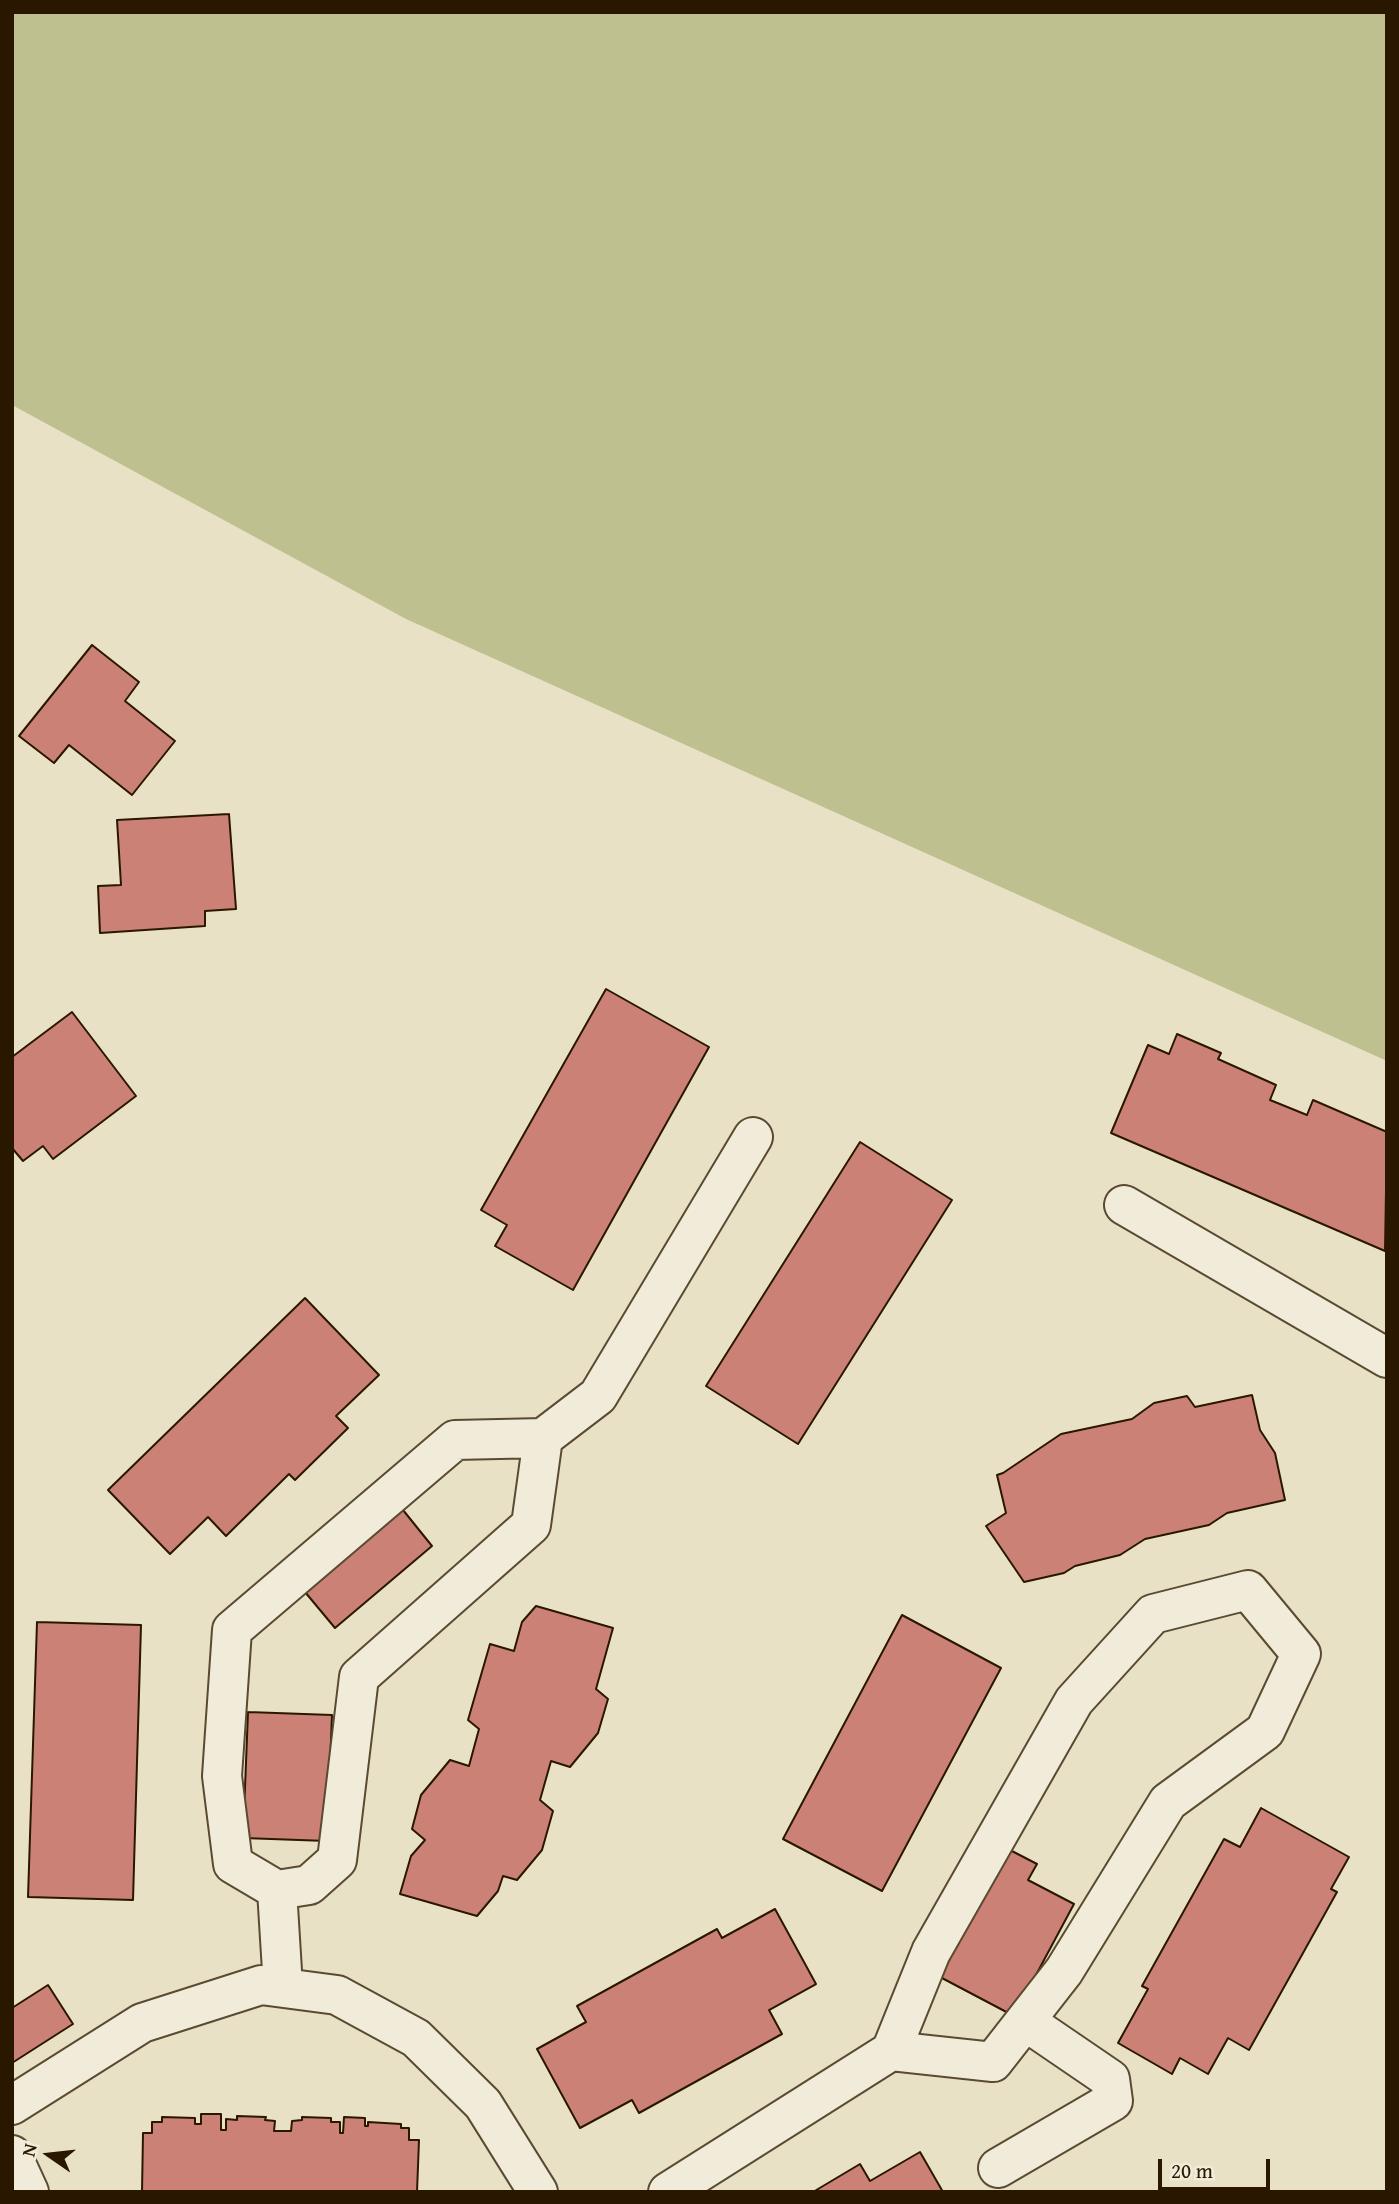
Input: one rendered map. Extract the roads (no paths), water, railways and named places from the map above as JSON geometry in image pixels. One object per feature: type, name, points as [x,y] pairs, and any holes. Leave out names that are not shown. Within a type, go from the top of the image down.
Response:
[{"type":"street","points":[[543,1438],[531,1525],[359,1676],[337,1860],[309,1885],[276,1889],[233,1864],[222,1776],[232,1630],[455,1440],[543,1438],[598,1396],[752,1136]]},
{"type":"street","points":[[1124,1205],[1387,1358]]},
{"type":"street","points":[[668,2192],[891,2051],[930,1952],[1074,1701],[1153,1614],[1248,1590],[1301,1654],[1265,1731],[1168,1802],[1065,1970],[993,2062],[891,2051]]},
{"type":"street","points":[[276,1889],[283,1987]]},
{"type":"street","points":[[12,2105],[142,2022],[261,1984],[337,1995],[416,2038],[483,2104],[538,2192]]},
{"type":"street","points":[[998,2168],[1113,2101],[1110,2079],[1026,2021]]},
{"type":"street","points":[[12,2155],[29,2192]]}]
